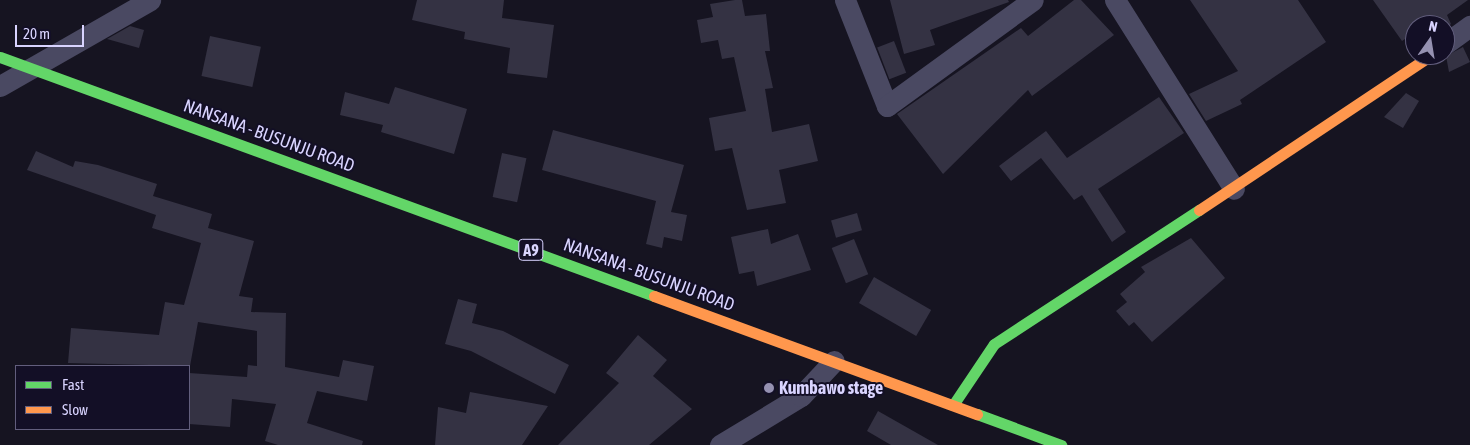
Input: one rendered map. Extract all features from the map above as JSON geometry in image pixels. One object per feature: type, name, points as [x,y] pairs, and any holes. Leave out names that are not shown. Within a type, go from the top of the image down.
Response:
[{"type":"main road","name":"NANSANA - BUSUNJU ROAD","points":[[0,57],[834,360],[1061,445]]},
{"type":"main road","points":[[953,406],[994,344],[1234,189],[1416,65]]},
{"type":"street","points":[[0,86],[27,67],[150,0]]},
{"type":"street","points":[[845,0],[887,106],[1033,0]]},
{"type":"street","points":[[1115,0],[1234,189]]},
{"type":"street","points":[[1455,37],[1470,26]]},
{"type":"street","points":[[720,445],[801,396],[834,360]]},
{"type":"building","points":[[417,0],[504,0],[502,18],[554,25],[547,78],[507,73],[510,48],[464,39],[465,32],[412,20]]},
{"type":"building","points":[[742,0],[745,16],[766,14],[770,51],[765,51],[773,88],[765,89],[772,132],[809,124],[818,161],[779,170],[786,203],[747,210],[732,148],[715,151],[709,118],[746,111],[734,57],[722,59],[718,40],[701,43],[697,20],[713,17],[710,4]]},
{"type":"building","points":[[890,0],[1008,0],[1009,2],[930,30],[935,45],[904,54]]},
{"type":"building","points":[[1074,0],[1081,0],[1114,35],[1032,96],[1028,90],[943,174],[897,114],[1021,28],[1028,36]]},
{"type":"building","points":[[1190,0],[1298,0],[1326,42],[1240,100],[1242,104],[1206,121],[1189,94],[1238,71]]},
{"type":"building","points":[[1373,0],[1468,0],[1447,15],[1405,15],[1405,39],[1402,41]]},
{"type":"building","points":[[130,26],[144,30],[139,48],[107,39]]},
{"type":"building","points":[[210,36],[261,47],[252,87],[201,76]]},
{"type":"building","points":[[894,41],[906,73],[889,79],[877,47]]},
{"type":"building","points":[[1463,47],[1470,62],[1449,72],[1448,65],[1455,65],[1455,51]]},
{"type":"building","points":[[395,87],[467,109],[454,154],[381,132],[383,125],[340,115],[345,92],[389,104]]},
{"type":"building","points":[[1406,93],[1419,101],[1403,128],[1384,117]]},
{"type":"building","points":[[1159,97],[1184,133],[1098,189],[1126,232],[1112,242],[1082,195],[1074,200],[1041,158],[1011,181],[999,166],[1046,131],[1067,158]]},
{"type":"building","points":[[553,130],[684,165],[671,212],[687,215],[682,241],[664,237],[662,248],[646,244],[656,201],[542,170]]},
{"type":"building","points":[[36,151],[73,167],[75,161],[98,165],[157,184],[153,196],[212,214],[208,228],[254,241],[239,296],[253,298],[251,312],[286,313],[285,367],[339,377],[343,360],[374,366],[367,401],[317,391],[307,423],[363,441],[362,445],[278,445],[265,441],[276,404],[232,399],[230,427],[190,424],[190,373],[247,377],[248,365],[257,366],[257,331],[198,322],[190,366],[68,363],[71,328],[159,335],[165,302],[184,305],[201,243],[152,228],[156,215],[27,170]]},
{"type":"building","points":[[502,153],[526,158],[517,202],[493,197]]},
{"type":"building","points":[[857,213],[862,230],[836,238],[831,220]]},
{"type":"building","points":[[768,229],[771,244],[798,234],[811,270],[757,286],[754,271],[739,274],[731,237]]},
{"type":"building","points":[[1191,238],[1225,278],[1152,342],[1134,322],[1129,326],[1116,311],[1127,302],[1120,294],[1145,272],[1141,267]]},
{"type":"building","points":[[854,239],[868,274],[846,283],[832,248]]},
{"type":"building","points":[[874,277],[931,310],[916,336],[859,303]]},
{"type":"building","points":[[458,299],[477,304],[472,323],[503,331],[569,365],[555,394],[471,351],[445,344]]},
{"type":"building","points":[[638,335],[667,360],[653,376],[692,409],[649,445],[558,445],[619,383],[606,373]]},
{"type":"building","points":[[470,392],[548,406],[522,445],[435,445],[438,407],[466,413]]},
{"type":"building","points":[[878,411],[938,445],[891,445],[867,431]]},
{"type":"traffic: fast","points":[[0,57],[654,296]]},
{"type":"traffic: fast","points":[[953,405],[994,344],[1199,210]]},
{"type":"traffic: fast","points":[[977,414],[1061,445]]},
{"type":"traffic: slow","points":[[1199,210],[1416,65]]},
{"type":"traffic: slow","points":[[654,296],[977,414]]},
{"type":"place","name":"Kumbawo stage","points":[[769,388]]}]
